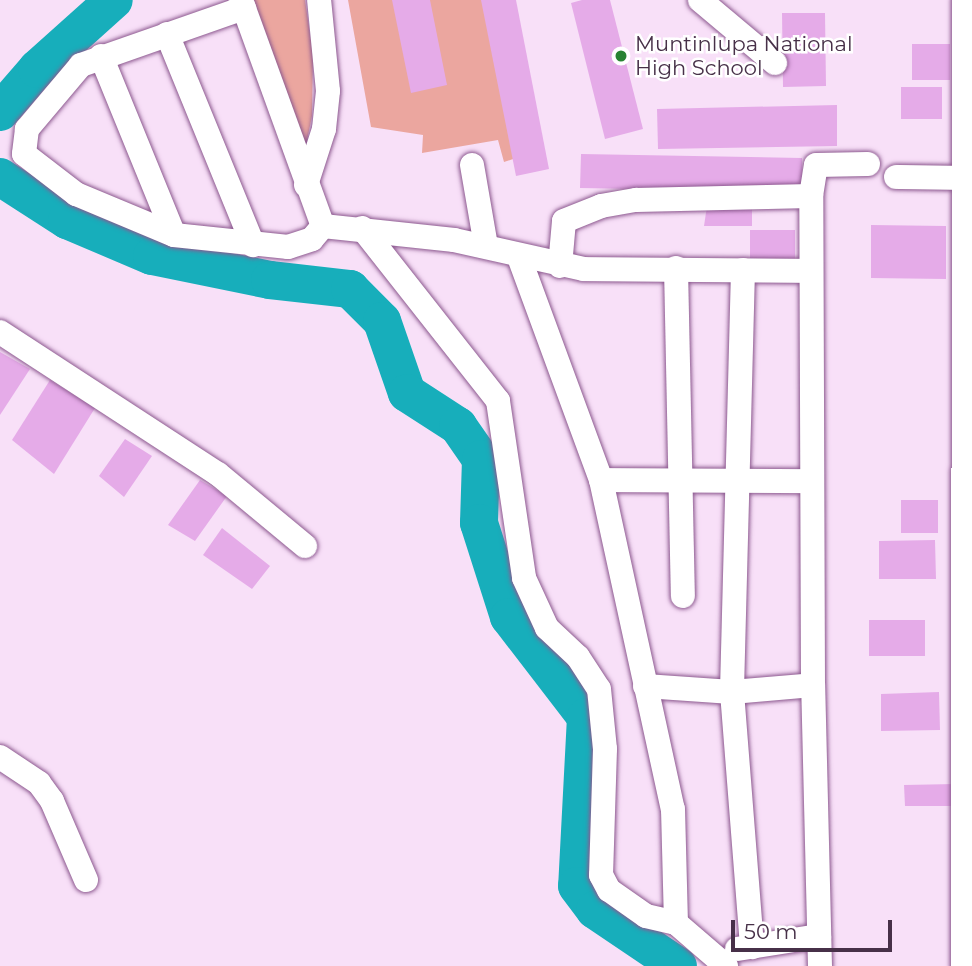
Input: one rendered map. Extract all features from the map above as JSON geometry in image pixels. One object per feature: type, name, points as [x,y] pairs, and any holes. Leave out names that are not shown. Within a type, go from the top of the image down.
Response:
[{"type":"street","points":[[306,185],[318,156],[328,91],[319,0]]},
{"type":"street","points":[[700,0],[775,63]]},
{"type":"street","points":[[963,966],[969,178],[964,0]]},
{"type":"street","points":[[323,226],[243,4],[101,56],[67,75],[27,129],[24,154],[76,194],[174,235],[253,245],[301,245],[323,226],[362,228],[486,246],[559,266],[810,271]]},
{"type":"street","points":[[167,34],[253,245]]},
{"type":"street","points":[[101,56],[174,235]]},
{"type":"street","points":[[821,966],[813,685],[811,196],[816,165],[869,164]]},
{"type":"street","points":[[472,165],[486,246]]},
{"type":"street","points":[[896,177],[969,178]]},
{"type":"street","points":[[559,266],[564,221],[601,206],[636,200],[811,196]]},
{"type":"street","points":[[362,228],[498,401],[524,578],[547,628],[578,657],[599,689],[605,748],[601,875],[609,890],[646,916],[676,923],[721,959],[752,947],[819,936]]},
{"type":"street","points":[[519,257],[601,480],[673,809],[676,923]]},
{"type":"street","points":[[676,268],[683,596]]},
{"type":"street","points":[[743,270],[740,481],[732,692],[752,947]]},
{"type":"street","points":[[0,332],[218,474],[305,546]]},
{"type":"street","points":[[601,480],[811,481]]},
{"type":"street","points":[[645,686],[732,692],[813,685]]},
{"type":"street","points":[[0,757],[39,783],[52,801],[86,880]]},
{"type":"shaded area","points":[[253,0],[305,0],[313,55],[312,116],[305,150]]},
{"type":"shaded area","points":[[348,0],[489,0],[522,156],[504,162],[498,140],[422,153],[423,135],[371,127]]},
{"type":"building","points":[[392,0],[430,0],[447,85],[411,93]]},
{"type":"building","points":[[481,0],[516,0],[549,169],[516,176]]},
{"type":"building","points":[[582,0],[610,0],[643,129],[605,139],[571,3]]},
{"type":"building","points":[[782,13],[825,13],[826,86],[783,87]]},
{"type":"building","points":[[912,44],[950,44],[950,80],[912,80]]},
{"type":"building","points":[[901,87],[942,87],[942,119],[901,119]]},
{"type":"building","points":[[837,105],[837,146],[658,149],[657,109]]},
{"type":"building","points":[[581,154],[802,158],[802,192],[580,188]]},
{"type":"building","points":[[707,206],[752,206],[752,226],[704,226]]},
{"type":"building","points":[[871,225],[946,226],[946,279],[871,278]]},
{"type":"building","points":[[750,230],[795,230],[795,260],[750,261]]},
{"type":"building","points":[[0,352],[30,369],[0,415]]},
{"type":"building","points":[[50,380],[95,408],[54,474],[12,440]]},
{"type":"building","points":[[125,439],[152,456],[124,497],[99,476]]},
{"type":"building","points":[[200,480],[227,496],[195,541],[168,525]]},
{"type":"building","points":[[901,500],[938,500],[938,533],[901,533]]},
{"type":"building","points":[[222,528],[270,566],[252,589],[203,555]]},
{"type":"building","points":[[935,540],[936,579],[879,579],[879,541]]},
{"type":"building","points":[[869,620],[925,620],[925,656],[869,656]]},
{"type":"building","points":[[939,692],[940,730],[881,731],[881,694]]},
{"type":"building","points":[[955,784],[955,806],[905,806],[904,785]]},
{"type":"waterway","points":[[0,112],[37,69],[114,0]]},
{"type":"waterway","points":[[0,177],[67,220],[152,256],[270,280],[350,289],[382,321],[407,393],[458,426],[481,459],[479,523],[509,617],[586,717],[577,886],[595,910],[678,966]]},
{"type":"place","name":"Muntinlupa National High School","points":[[621,56]]}]
